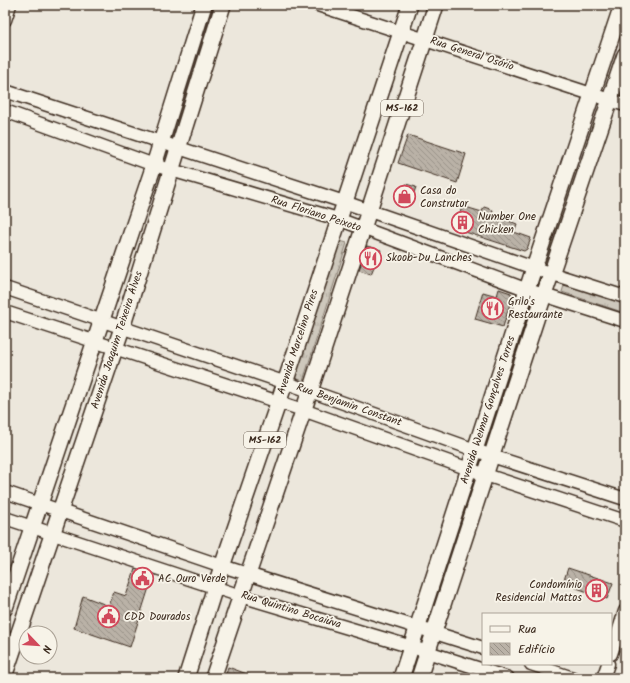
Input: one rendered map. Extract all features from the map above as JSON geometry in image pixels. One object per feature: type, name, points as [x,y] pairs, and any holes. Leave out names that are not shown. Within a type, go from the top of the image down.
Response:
[{"type":"main road","name":"Avenida Joaquim Teixeira Alves","points":[[5,608],[154,165],[204,5]]},
{"type":"main road","name":"Avenida Joaquim Teixeira Alves","points":[[5,674],[122,328],[223,5]]},
{"type":"main road","name":"Avenida Marcelino Pires","points":[[186,678],[215,587],[285,383],[410,5]]},
{"type":"main road","name":"MS-162","points":[[213,678],[310,391],[436,5]]},
{"type":"main road","name":"Avenida Weimar Gonçalves Torres","points":[[401,678],[534,268],[622,5]]},
{"type":"main road","name":"Avenida Weimar Gonçalves Torres","points":[[419,678],[551,273],[625,55]]},
{"type":"street","points":[[5,20],[10,5]]},
{"type":"street","name":"Rua General Osório","points":[[318,5],[625,105]]},
{"type":"street","name":"Rua Floriano Peixoto","points":[[5,91],[344,202],[369,212],[534,268],[625,297]]},
{"type":"street","name":"Rua Floriano Peixoto","points":[[5,111],[154,165],[338,219],[528,290],[625,321]]},
{"type":"street","name":"Rua Benjamin Constant","points":[[5,288],[310,391],[492,456],[625,499]]},
{"type":"street","name":"Rua Benjamin Constant","points":[[5,312],[303,410],[486,475],[625,521]]},
{"type":"street","name":"Rua Quintino Bocaiúva","points":[[5,492],[222,566],[482,648]]},
{"type":"street","name":"Rua Quintino Bocaiúva","points":[[5,518],[241,596],[412,646],[508,678]]},
{"type":"street","points":[[612,651],[625,611]]},
{"type":"street","points":[[534,665],[573,678]]},
{"type":"street","points":[[603,678],[608,665]]},
{"type":"green space","points":[[340,241],[347,243],[303,381],[295,378]]},
{"type":"green space","points":[[565,282],[625,302],[625,313],[562,292]]},
{"type":"building","points":[[408,135],[466,154],[457,183],[398,163]]},
{"type":"building","name":"Casa do Construtor","points":[[406,184],[416,187],[410,204],[400,201]]},
{"type":"building","points":[[462,206],[482,212],[484,207],[493,210],[492,214],[517,224],[514,232],[531,238],[527,249],[524,251],[456,229]]},
{"type":"building","name":"Skoob-Du Lanches","points":[[367,246],[381,250],[371,274],[359,270]]},
{"type":"building","name":"Grilo's Restaurante","points":[[499,289],[511,293],[512,297],[503,327],[475,319],[483,292],[497,296]]},
{"type":"building","name":"Condomínio Residencial Mattos","points":[[568,568],[613,583],[607,599],[563,583]]},
{"type":"building","name":"CDD Dourados","points":[[135,569],[153,575],[130,647],[74,628],[83,596],[109,606],[114,592],[126,596]]},
{"type":"building","points":[[228,667],[255,677],[255,678],[225,678]]},
{"type":"place","name":"Casa do Construtor","points":[[405,197]]},
{"type":"place","name":"Number One Chicken","points":[[463,223]]},
{"type":"place","name":"Skoob-Du Lanches","points":[[370,258]]},
{"type":"place","name":"Grilo's Restaurante","points":[[493,308]]},
{"type":"place","name":"AC Ouro Verde","points":[[142,579]]},
{"type":"place","name":"Condomínio Residencial Mattos","points":[[597,591]]},
{"type":"place","name":"CDD Dourados","points":[[109,617]]}]
